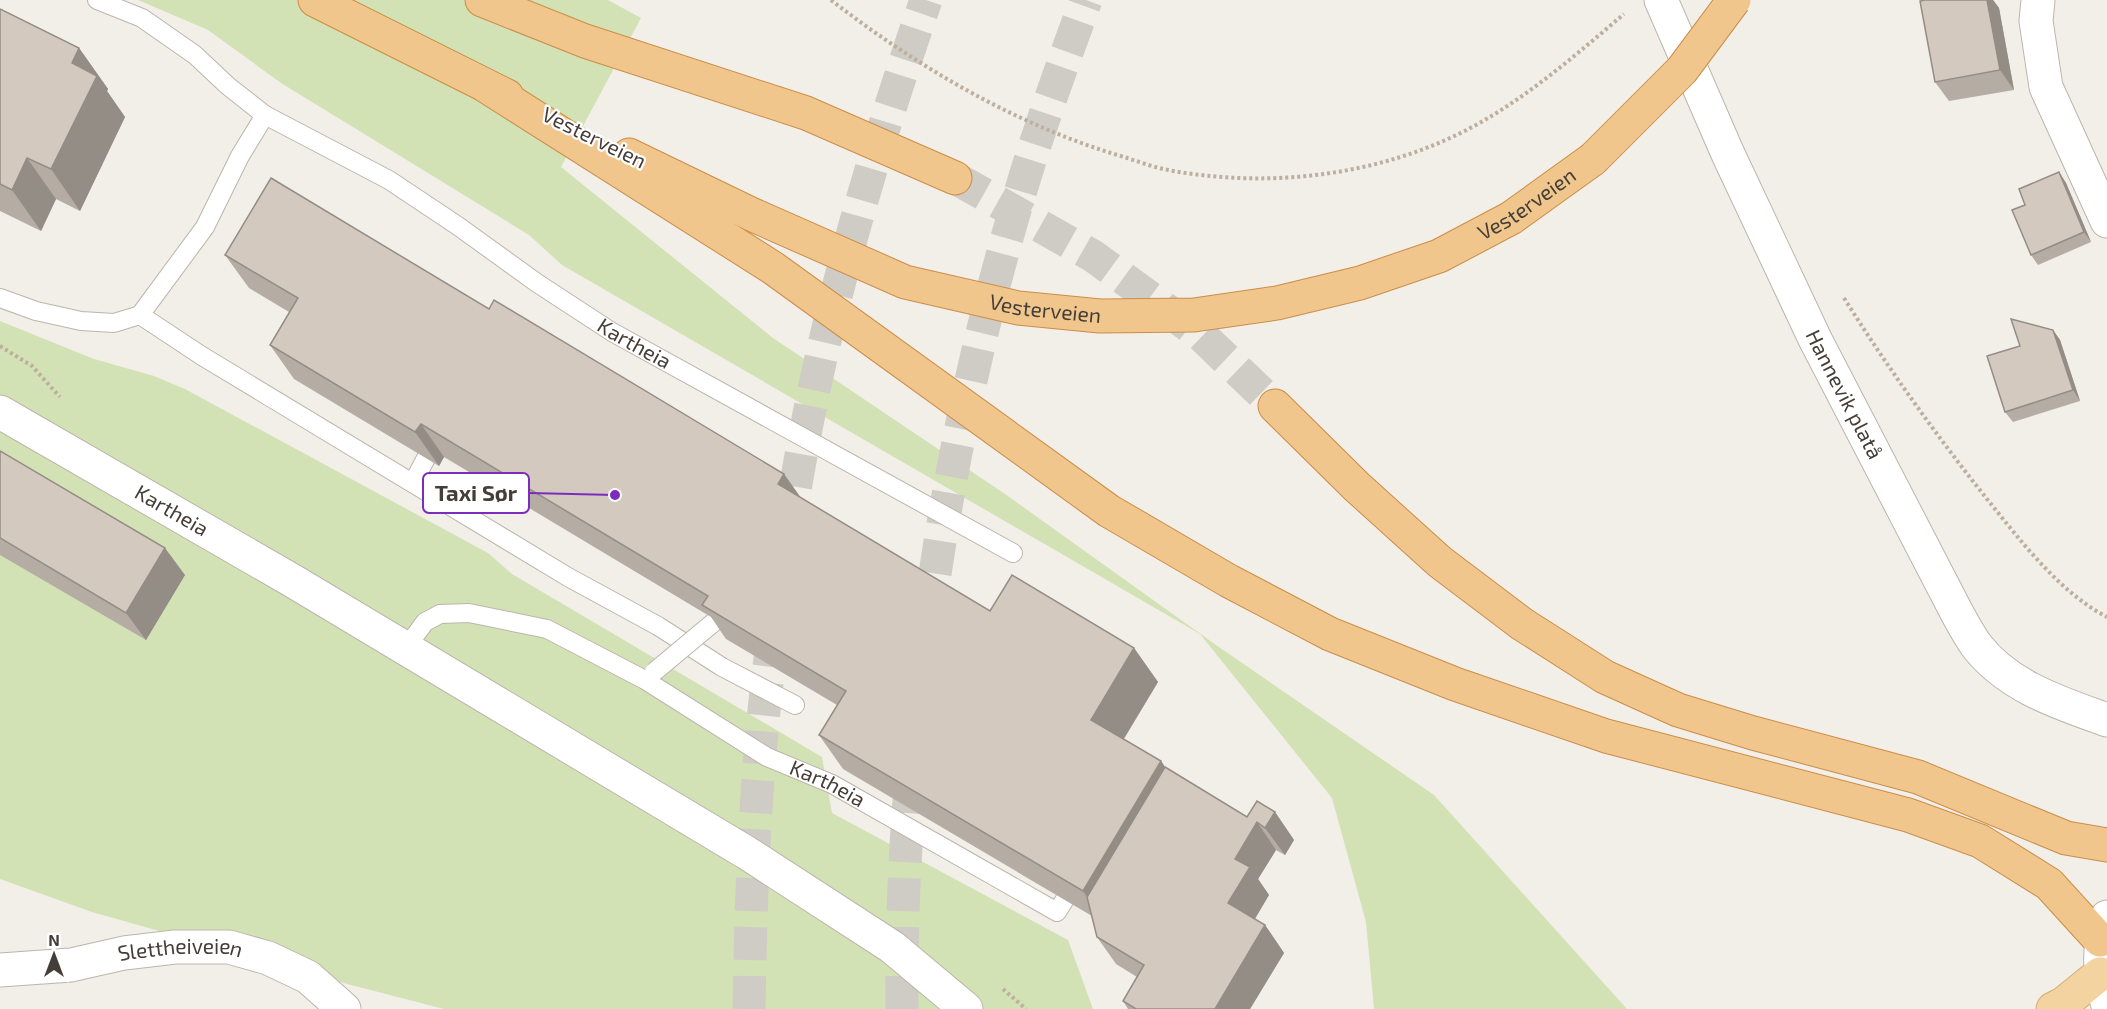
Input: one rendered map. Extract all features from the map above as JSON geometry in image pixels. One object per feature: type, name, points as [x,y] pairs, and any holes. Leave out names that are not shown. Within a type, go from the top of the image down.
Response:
[{"type":"highway","name":"Vesterveien","points":[[315,0],[486,86],[751,214],[905,282],[1018,308],[1100,316],[1194,315],[1277,303],[1360,284],[1439,256],[1511,218],[1593,159],[1682,70],[1734,0]]},
{"type":"highway","points":[[482,0],[585,41],[806,113],[955,178]]},
{"type":"highway","points":[[486,86],[773,268],[1109,511],[1229,580],[1330,634],[1455,684],[1606,736],[1908,815],[1980,841],[2049,884],[2104,929]]},
{"type":"highway","points":[[1275,406],[1357,487],[1440,562],[1522,624],[1605,677],[1678,710],[1753,733],[1918,777],[2066,838],[2107,845]]},
{"type":"main road","points":[[2053,1009],[2104,988]]},
{"type":"street","points":[[2038,0],[2036,21],[2046,87],[2107,221]]},
{"type":"street","name":"Hannevik platå","points":[[1647,4],[1728,154],[1815,339],[1957,613],[1977,646],[2006,675],[2047,698],[2107,720]]},
{"type":"street","name":"Kartheia","points":[[0,412],[293,580],[826,902],[892,946],[966,1009]]},
{"type":"street","points":[[2104,929],[2104,988]]},
{"type":"street","name":"Slettheiveien","points":[[0,970],[70,965],[134,952],[175,947],[229,946],[268,958],[308,977],[344,1009]]},
{"type":"lane","name":"Kartheia","points":[[97,0],[142,18],[195,55],[228,86],[265,115],[389,180],[458,226],[537,284],[612,332],[1013,553]]},
{"type":"lane","points":[[0,298],[36,311],[81,321],[114,323],[140,315],[205,227],[240,156],[265,115]]},
{"type":"lane","points":[[140,315],[202,356],[568,577],[658,626],[722,667],[795,705]]},
{"type":"lane","points":[[413,483],[436,439],[441,417]]},
{"type":"lane","points":[[649,676],[726,612],[736,594]]},
{"type":"lane","name":"Kartheia","points":[[405,649],[424,622],[440,614],[469,613],[547,629],[649,676],[767,757],[832,784],[1057,912],[1088,861]]},
{"type":"path","points":[[831,0],[915,60],[1009,113],[1084,146],[1163,169],[1233,178],[1295,177],[1357,169],[1417,152],[1474,126],[1514,103],[1647,4]]},
{"type":"path","points":[[1843,296],[1939,439],[2016,536],[2049,572],[2095,611],[2107,617]]},
{"type":"green space","points":[[138,0],[608,0],[641,18],[561,167],[773,338],[1005,494],[1216,645],[1434,795],[1627,1009],[1374,1009],[1366,922],[1332,798],[1200,634],[562,265],[529,235],[281,83],[208,30]]},
{"type":"green space","points":[[0,321],[94,359],[154,376],[185,389],[488,553],[512,574],[822,757],[832,813],[1068,940],[1093,1009],[444,1009],[92,912],[0,879]]},
{"type":"building","points":[[1987,0],[2000,70],[1935,82],[1920,1]]},
{"type":"building","points":[[0,9],[79,48],[72,63],[97,76],[51,169],[27,158],[12,190],[0,184]]},
{"type":"building","points":[[2059,172],[2084,232],[2031,255],[2012,210],[2025,205],[2019,189]]},
{"type":"building","points":[[271,178],[489,309],[494,300],[784,474],[778,484],[990,611],[1012,575],[1134,648],[1091,720],[1161,761],[1083,891],[819,735],[846,691],[702,605],[708,596],[421,424],[415,432],[270,345],[298,298],[225,255]]},
{"type":"building","points":[[2011,319],[2053,330],[2073,390],[2005,412],[1987,356],[2020,346]]},
{"type":"building","points":[[0,451],[165,548],[126,613],[0,538]]},
{"type":"building","points":[[1165,767],[1247,817],[1257,801],[1275,812],[1265,828],[1257,822],[1235,859],[1250,867],[1228,903],[1265,925],[1215,1009],[1136,1009],[1123,1001],[1144,965],[1097,937],[1087,897]]},
{"type":"tunnel","points":[[788,535],[812,399],[844,264],[883,131],[926,0]]},
{"type":"tunnel","points":[[928,622],[955,458],[991,296],[1036,142],[1086,0]]},
{"type":"tunnel","points":[[955,178],[1093,256],[1201,335],[1275,406]]},
{"type":"tunnel","points":[[749,1009],[751,912],[759,767],[775,622]]},
{"type":"tunnel","points":[[902,1009],[904,885],[912,762]]},
{"type":"place","name":"Taxi Sør","points":[[615,495]]}]
